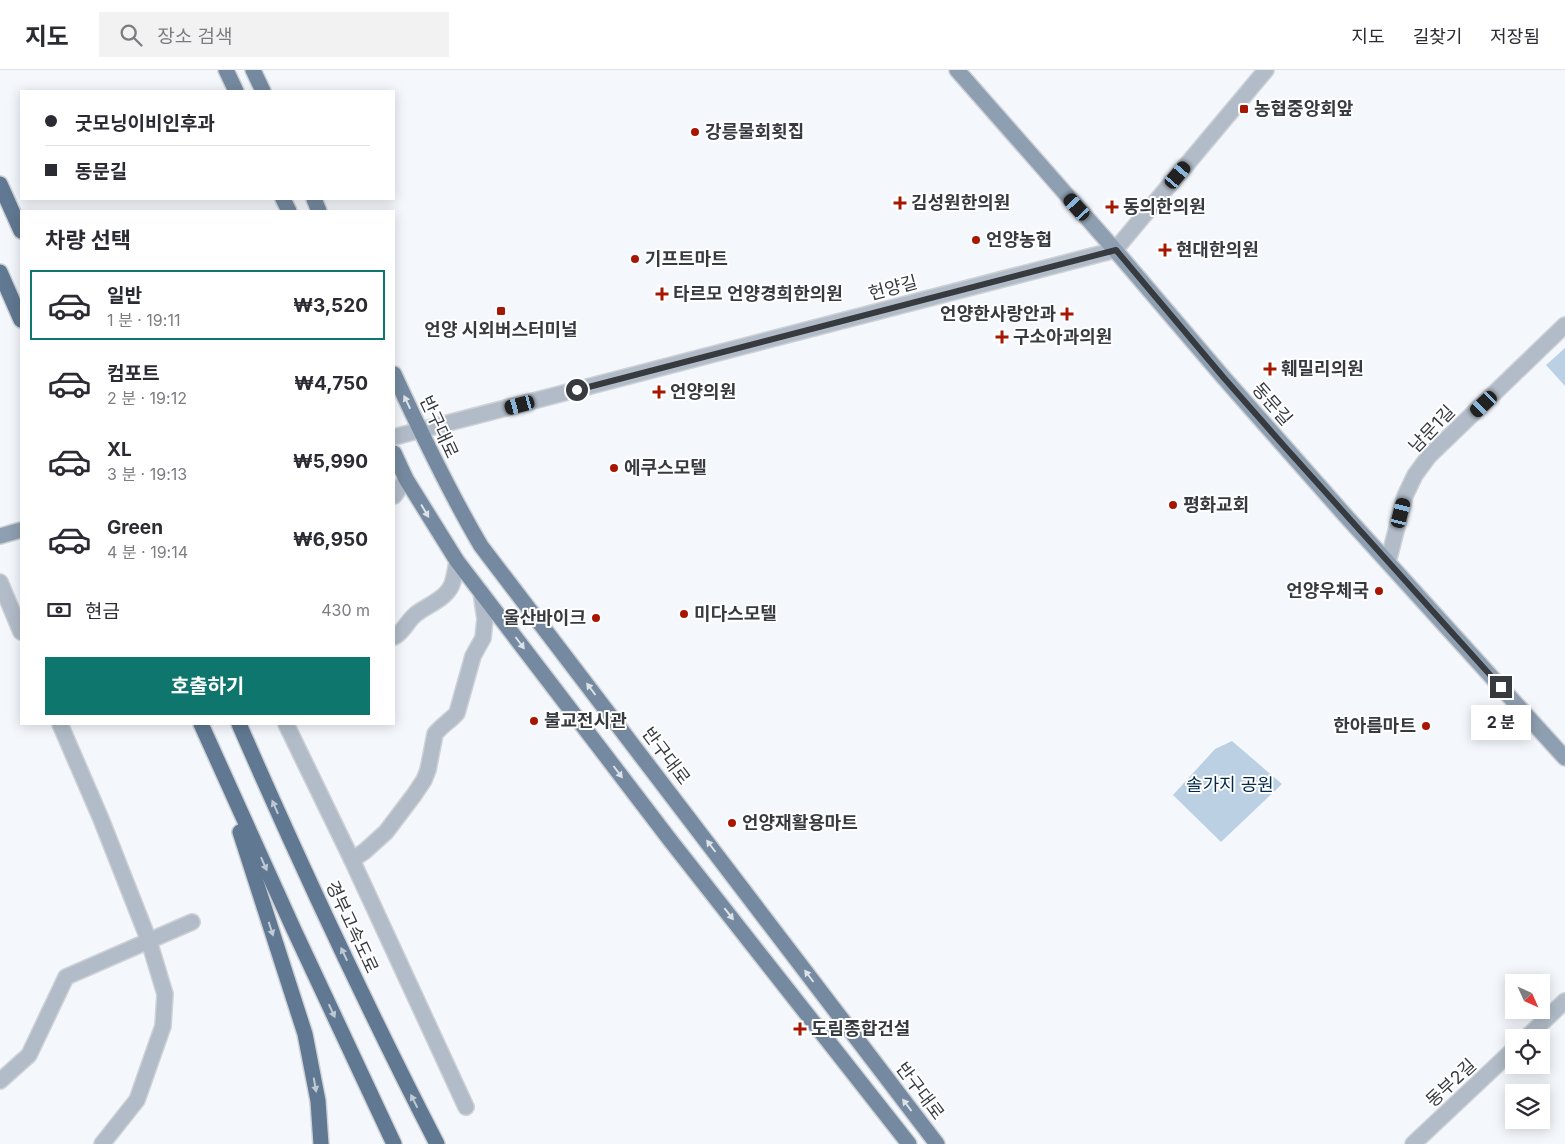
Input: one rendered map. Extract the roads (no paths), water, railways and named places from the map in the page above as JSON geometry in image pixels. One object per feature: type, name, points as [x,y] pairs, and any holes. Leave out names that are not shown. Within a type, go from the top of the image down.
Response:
[{"type":"highway","points":[[0,184],[20,229]]},
{"type":"highway","points":[[0,272],[20,318]]},
{"type":"highway","points":[[201,725],[394,1144]]},
{"type":"highway","name":"경부고속도로","points":[[239,725],[280,818],[436,1144]]},
{"type":"highway","points":[[219,766],[305,1034],[318,1102],[321,1144]]},
{"type":"main road","points":[[226,70],[236,90]]},
{"type":"main road","points":[[253,70],[263,90]]},
{"type":"main road","name":"반구대로","points":[[395,376],[458,506],[481,546],[937,1144]]},
{"type":"main road","points":[[395,455],[406,479],[457,561],[670,840],[909,1144]]},
{"type":"street","name":"동문길","points":[[957,70],[1116,250],[1224,378],[1344,514],[1565,758]]},
{"type":"street","points":[[1116,250],[1266,70]]},
{"type":"street","name":"헌양길","points":[[395,437],[1116,250]]},
{"type":"street","name":"남문1길","points":[[1388,562],[1405,496],[1415,474],[1429,456],[1565,325]]},
{"type":"street","points":[[395,495],[406,479]]},
{"type":"street","points":[[0,536],[20,530]]},
{"type":"street","points":[[395,636],[404,629],[414,616],[449,590],[453,582],[457,561]]},
{"type":"street","points":[[0,582],[20,630]]},
{"type":"street","points":[[352,860],[365,852],[386,832],[414,796],[428,770],[435,734],[457,713],[473,656],[483,638],[485,619],[481,592]]},
{"type":"street","points":[[60,725],[150,941],[166,994],[163,1026],[137,1100],[102,1144]]},
{"type":"street","points":[[286,725],[352,860],[466,1107]]},
{"type":"street","points":[[0,1081],[29,1054],[66,977],[192,922]]},
{"type":"street","points":[[1535,1029],[1565,1001]]},
{"type":"street","name":"동부2길","points":[[1413,1144],[1505,1057]]},
{"type":"place","name":"농협중앙회앞","points":[[1244,109]]},
{"type":"place","name":"강릉물회횟집","points":[[695,132]]},
{"type":"place","name":"김성원한의원","points":[[900,203]]},
{"type":"place","name":"동의한의원","points":[[1112,207]]},
{"type":"place","name":"언양농협","points":[[976,240]]},
{"type":"place","name":"현대한의원","points":[[1165,250]]},
{"type":"place","name":"기프트마트","points":[[635,259]]},
{"type":"place","name":"타르모 언양경희한의원","points":[[662,294]]},
{"type":"place","name":"언양 시외버스터미널","points":[[501,311]]},
{"type":"place","name":"언양한사랑안과","points":[[1067,314]]},
{"type":"place","name":"구소아과의원","points":[[1002,337]]},
{"type":"place","name":"훼밀리의원","points":[[1270,369]]},
{"type":"place","name":"언양의원","points":[[659,392]]},
{"type":"place","name":"에쿠스모텔","points":[[614,468]]},
{"type":"place","name":"평화교회","points":[[1173,505]]},
{"type":"place","name":"언양우체국","points":[[1379,591]]},
{"type":"place","name":"미다스모텔","points":[[684,614]]},
{"type":"place","name":"울산바이크","points":[[596,618]]},
{"type":"place","name":"불교전시관","points":[[534,721]]},
{"type":"place","name":"한아름마트","points":[[1426,726]]},
{"type":"place","name":"언양재활용마트","points":[[732,823]]},
{"type":"place","name":"도림종합건설","points":[[800,1029]]},
{"type":"park label","name":"솔가지 공원","points":[[1230,785]]}]
